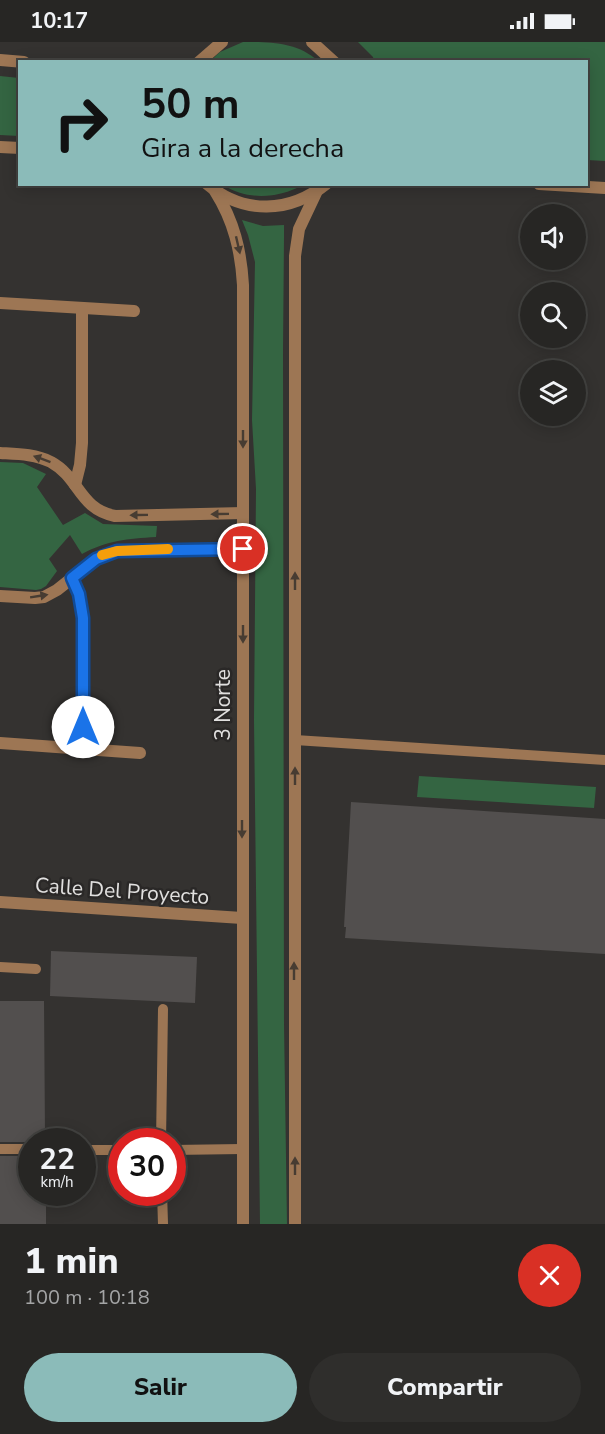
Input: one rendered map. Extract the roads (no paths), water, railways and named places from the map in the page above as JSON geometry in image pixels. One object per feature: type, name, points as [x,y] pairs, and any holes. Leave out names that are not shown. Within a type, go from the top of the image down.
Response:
[{"type":"street","points":[[201,60],[222,42]]},
{"type":"street","points":[[312,42],[332,60]]},
{"type":"street","points":[[0,60],[18,62]]},
{"type":"street","points":[[0,147],[18,148]]},
{"type":"street","points":[[211,188],[243,204],[273,207],[288,205],[316,193],[324,186]]},
{"type":"street","points":[[572,186],[605,188]]},
{"type":"street","name":"3 Norte","points":[[211,188],[232,223],[242,263],[243,1224]]},
{"type":"street","points":[[295,1224],[295,256],[299,229],[316,193]]},
{"type":"street","points":[[0,303],[134,311]]},
{"type":"street","points":[[75,485],[82,443],[82,308]]},
{"type":"street","points":[[0,453],[40,457],[60,468],[94,509],[103,514],[115,516],[243,513]]},
{"type":"street","points":[[0,596],[44,597],[57,590],[96,559],[117,551],[243,549]]},
{"type":"street","points":[[72,578],[79,594],[83,618],[83,749]]},
{"type":"street","points":[[0,743],[140,753]]},
{"type":"street","name":"Calle Del Proyecto","points":[[0,902],[242,918]]},
{"type":"lane","points":[[295,740],[605,760]]},
{"type":"lane","points":[[0,967],[36,969]]},
{"type":"lane","points":[[161,1128],[163,1009]]},
{"type":"lane","points":[[0,1149],[18,1149]]},
{"type":"lane","points":[[186,1150],[242,1149]]},
{"type":"lane","points":[[162,1206],[163,1224]]}]
